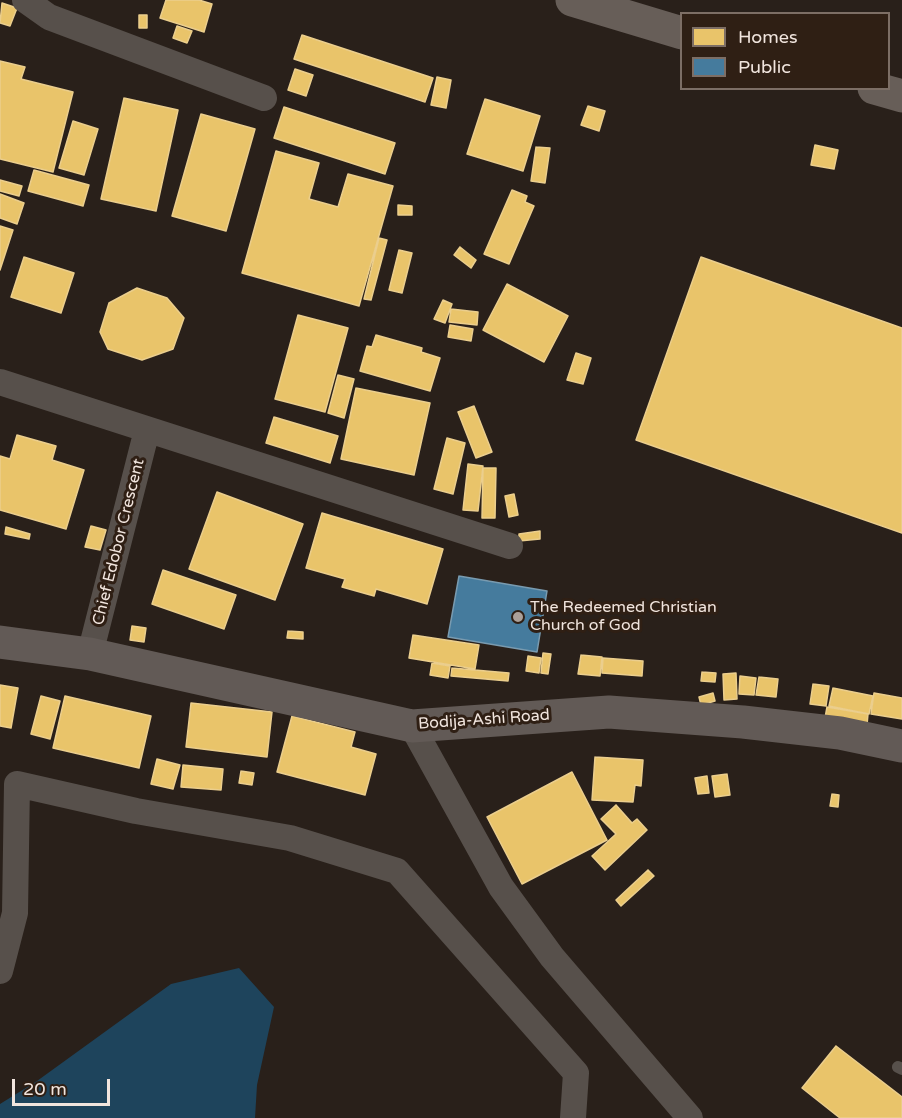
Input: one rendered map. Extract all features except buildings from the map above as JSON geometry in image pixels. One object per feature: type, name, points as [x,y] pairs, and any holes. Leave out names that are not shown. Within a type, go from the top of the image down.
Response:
[{"type":"highway","points":[[572,0],[680,33]]},
{"type":"highway","points":[[881,90],[902,96]]},
{"type":"street","points":[[25,0],[49,17],[264,98]]},
{"type":"street","points":[[0,382],[510,546]]},
{"type":"street","name":"Chief Edobor Crescent","points":[[90,654],[147,430]]},
{"type":"street","name":"Bodija-Ashi Road","points":[[0,642],[90,654],[412,726],[609,712],[743,722],[840,734],[902,746]]},
{"type":"street","points":[[412,726],[501,887],[552,957],[690,1118]]},
{"type":"street","points":[[0,971],[15,912],[9,783],[136,811],[290,838],[397,871],[576,1073],[573,1118]]},
{"type":"water","points":[[239,968],[274,1007],[257,1085],[255,1118],[0,1118],[0,1104],[37,1081],[171,984]]},
{"type":"place","name":"The Redeemed Christian Church of God","points":[[518,617]]}]
